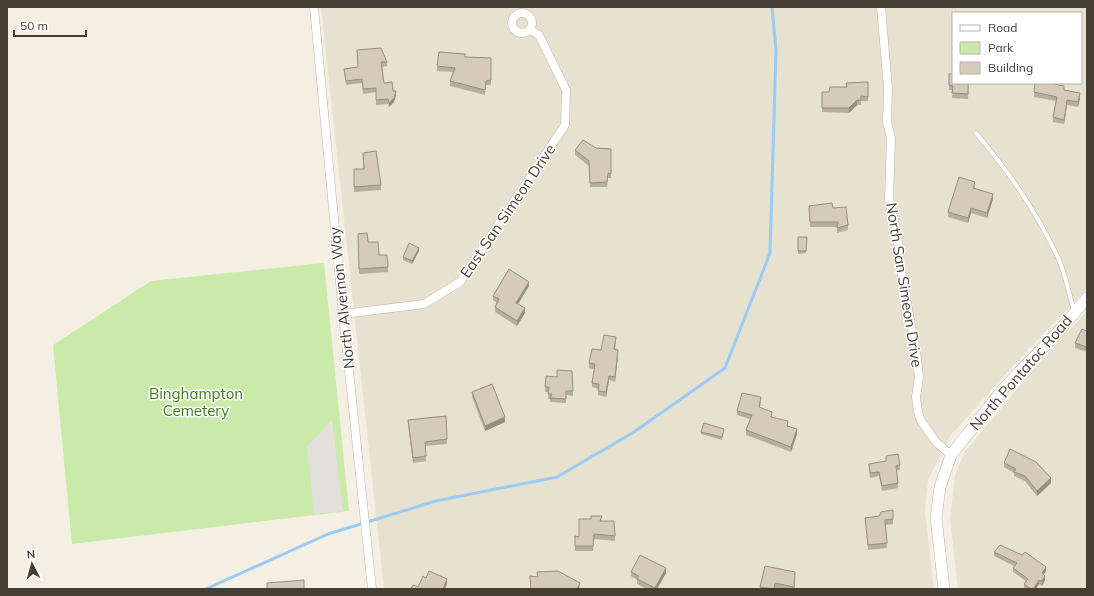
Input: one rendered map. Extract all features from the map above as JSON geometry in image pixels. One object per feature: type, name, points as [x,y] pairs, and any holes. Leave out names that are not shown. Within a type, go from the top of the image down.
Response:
[{"type":"street","name":"North Alvernon Way","points":[[314,7],[343,314],[372,589]]},
{"type":"street","name":"North San Simeon Drive","points":[[880,7],[888,88],[887,122],[892,146],[889,198],[897,233],[899,259],[918,360],[920,377],[916,397],[918,412],[921,421],[936,442],[951,455]]},
{"type":"street","name":"East San Simeon Drive","points":[[343,314],[424,304],[460,282],[565,125],[566,90],[539,35],[530,30]]},
{"type":"street","name":"North Pontatoc Road","points":[[944,589],[936,517],[940,487],[951,455],[1004,388],[1087,298]]},
{"type":"lane","points":[[976,133],[1001,162],[1031,205],[1060,262],[1074,313]]},
{"type":"shaded area","points":[[321,7],[1087,7],[1087,289],[1032,345],[950,436],[928,480],[925,512],[934,589],[384,589]]},
{"type":"shaded area","points":[[1087,311],[1087,589],[958,589],[950,519],[955,475],[965,452],[1039,363]]},
{"type":"shaded area","points":[[332,420],[343,511],[314,514],[307,446]]},
{"type":"green space","name":"Binghampton Cemetery","points":[[324,263],[349,511],[72,544],[53,345],[151,281]]},
{"type":"building","points":[[381,48],[387,62],[381,62],[384,83],[392,82],[393,91],[396,91],[394,98],[389,103],[388,99],[376,100],[376,88],[363,89],[362,79],[346,81],[344,69],[358,67],[357,50]]},
{"type":"building","points":[[439,52],[465,54],[465,57],[491,58],[491,80],[486,81],[485,90],[450,81],[455,68],[437,66]]},
{"type":"building","points":[[949,74],[952,74],[952,84],[968,84],[968,94],[952,93],[953,86],[949,85]]},
{"type":"building","points":[[868,82],[868,97],[861,96],[861,100],[857,100],[849,108],[822,108],[822,92],[829,92],[830,87],[847,87],[846,83]]},
{"type":"building","points":[[1035,84],[1054,84],[1064,86],[1064,90],[1080,93],[1078,102],[1067,100],[1064,120],[1053,117],[1057,97],[1034,92]]},
{"type":"building","points":[[583,140],[596,148],[611,149],[611,174],[608,173],[607,182],[590,183],[589,161],[575,150]]},
{"type":"building","points":[[376,151],[381,185],[354,187],[354,169],[364,169],[363,153]]},
{"type":"building","points":[[959,177],[975,182],[973,188],[993,194],[987,213],[971,208],[968,218],[948,212]]},
{"type":"building","points":[[832,203],[833,208],[846,207],[848,225],[837,228],[838,222],[810,222],[809,206]]},
{"type":"building","points":[[367,233],[368,242],[378,242],[379,255],[387,255],[388,267],[359,269],[358,234]]},
{"type":"building","points":[[798,237],[807,237],[806,251],[798,251]]},
{"type":"building","points":[[409,243],[419,248],[412,261],[403,257]]},
{"type":"building","points":[[509,269],[529,282],[516,303],[525,308],[517,321],[495,307],[499,299],[493,296]]},
{"type":"building","points":[[1082,329],[1087,331],[1087,347],[1075,343]]},
{"type":"building","points":[[604,335],[616,337],[614,349],[618,350],[615,377],[609,376],[606,392],[598,391],[599,384],[592,383],[595,364],[589,363],[592,349],[601,350]]},
{"type":"building","points":[[557,370],[572,371],[573,391],[566,391],[566,399],[550,398],[552,394],[548,394],[549,387],[545,387],[546,376],[557,377]]},
{"type":"building","points":[[492,384],[505,417],[485,426],[472,392]]},
{"type":"building","points":[[742,393],[761,397],[759,407],[772,412],[771,417],[788,421],[787,426],[797,429],[791,447],[746,430],[752,415],[737,411]]},
{"type":"building","points":[[446,416],[447,439],[425,442],[426,456],[413,458],[408,420]]},
{"type":"building","points":[[704,423],[724,429],[722,437],[701,432]]},
{"type":"building","points":[[1010,449],[1036,462],[1051,478],[1037,491],[1025,476],[1014,472],[1016,469],[1004,463]]},
{"type":"building","points":[[898,454],[900,465],[896,466],[898,483],[882,486],[879,472],[870,473],[869,464],[886,461],[886,456]]},
{"type":"building","points":[[893,510],[893,519],[885,520],[887,543],[868,545],[865,518],[879,516],[881,512]]},
{"type":"building","points":[[591,516],[602,516],[600,521],[614,521],[615,536],[594,534],[593,546],[575,546],[575,536],[579,537],[579,519],[591,519]]},
{"type":"building","points":[[1000,545],[1022,555],[1025,552],[1046,567],[1042,573],[1045,576],[1042,581],[1039,580],[1033,589],[1024,584],[1028,579],[1013,568],[1017,563],[994,552]]},
{"type":"building","points":[[640,555],[666,568],[655,588],[637,579],[639,576],[631,572]]},
{"type":"building","points":[[765,566],[795,572],[794,587],[775,583],[774,589],[760,587]]},
{"type":"building","points":[[429,571],[447,579],[443,589],[411,589],[413,585],[418,587],[423,576],[426,578]]},
{"type":"building","points":[[558,571],[580,583],[577,589],[531,589],[530,576],[538,577],[537,572]]},
{"type":"building","points":[[304,580],[304,589],[267,589],[267,583]]},
{"type":"waterway","points":[[206,589],[328,534],[436,501],[557,477],[634,432],[725,368],[770,253],[776,50],[772,7]]}]
